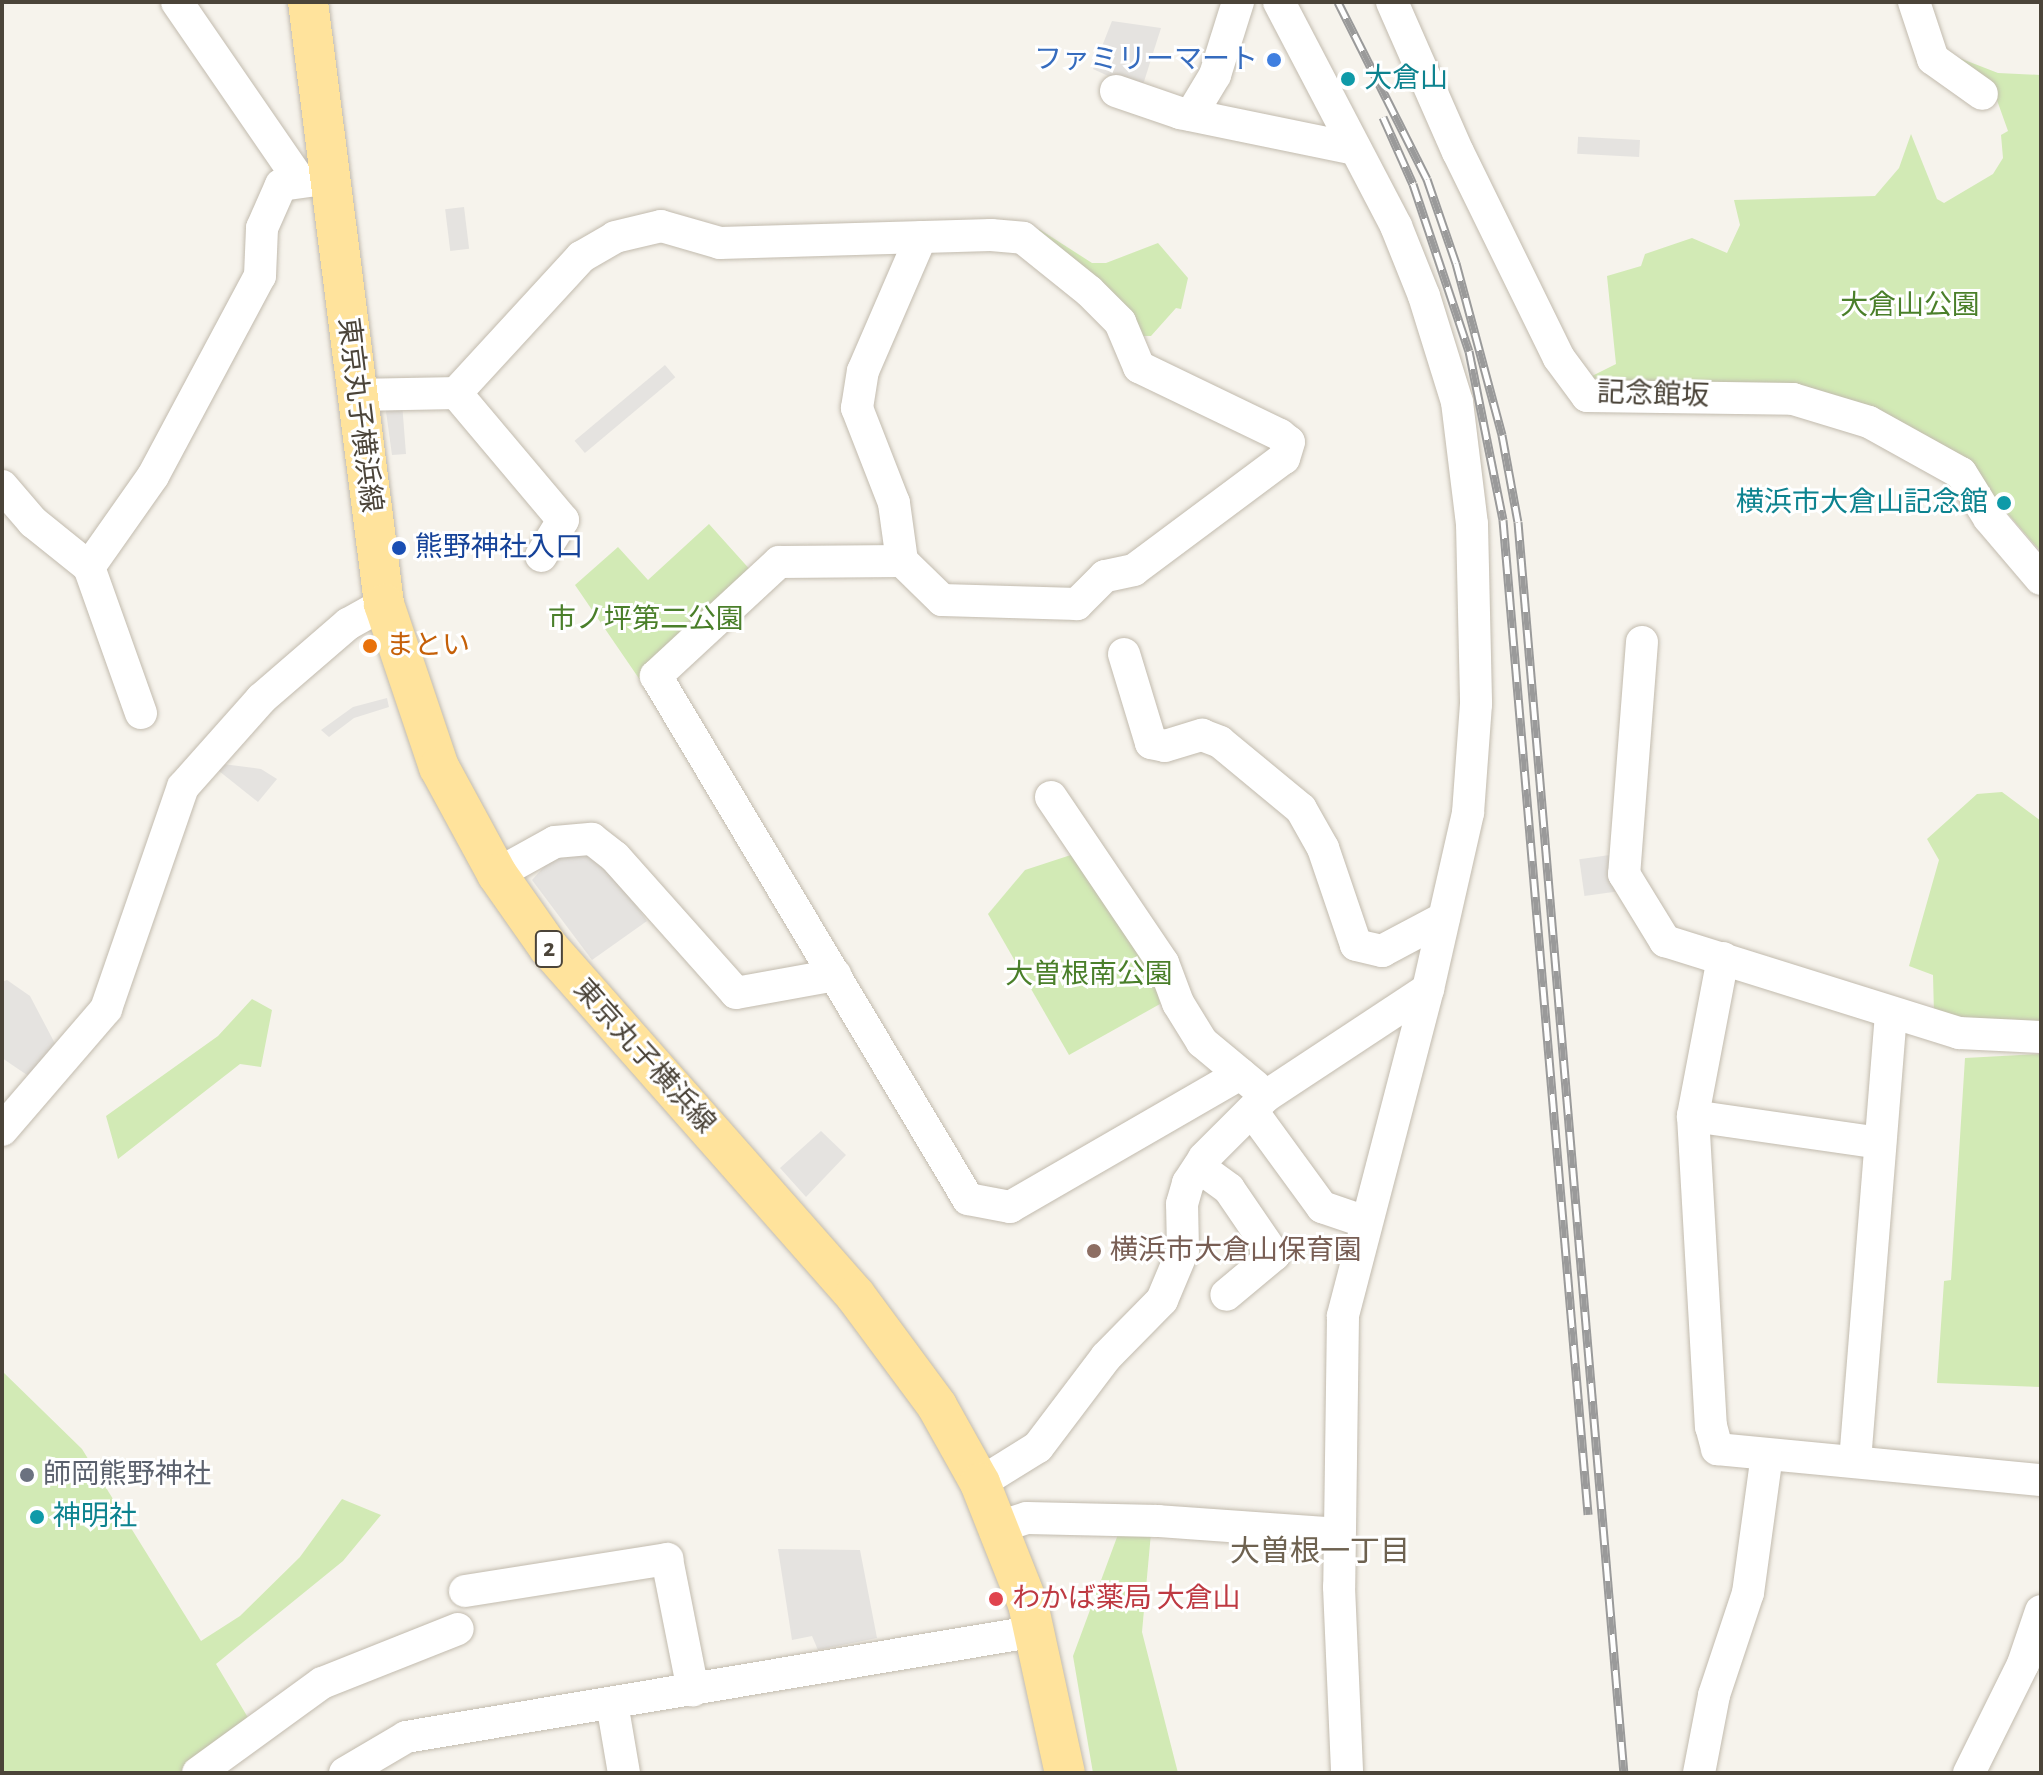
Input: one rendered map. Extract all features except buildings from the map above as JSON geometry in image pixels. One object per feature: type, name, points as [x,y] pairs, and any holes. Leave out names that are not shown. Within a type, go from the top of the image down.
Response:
[{"type":"main road","name":"東京丸子横浜線","points":[[308,2],[315,179],[356,395],[384,604],[435,757],[497,874],[580,986],[875,1319],[937,1406],[980,1483],[1037,1631],[1065,1773]]},
{"type":"street","points":[[89,567],[153,476],[260,276],[262,228],[281,185],[315,179],[177,2]]},
{"type":"street","points":[[1191,115],[1215,75],[1238,2]]},
{"type":"street","points":[[1279,2],[1396,226],[1424,296],[1457,402],[1472,524],[1476,704],[1468,813],[1428,989],[1343,1316],[1338,1534],[1347,1773]]},
{"type":"street","name":"記念館坂","points":[[1392,2],[1458,152],[1553,345],[1587,396],[1793,399],[1869,422],[1961,473],[1989,518],[2041,579]]},
{"type":"street","points":[[1914,2],[1933,59],[1982,94]]},
{"type":"street","points":[[1116,91],[1191,115],[1355,149]]},
{"type":"street","points":[[356,395],[456,393],[581,257],[615,237],[661,226],[720,243],[921,237],[1023,238],[1120,322],[1139,367],[1289,442],[1284,458],[1134,570],[1105,576],[1077,604],[942,600],[902,561],[894,503],[857,408],[863,371],[921,237]]},
{"type":"street","points":[[456,393],[563,520],[541,556]]},
{"type":"street","points":[[2,486],[33,522],[89,567],[141,713]]},
{"type":"street","points":[[902,561],[779,562],[656,676],[968,1199],[1010,1207],[1240,1074]]},
{"type":"street","points":[[2,1130],[106,1009],[183,787],[261,699],[348,624],[384,604]]},
{"type":"street","points":[[1642,642],[1624,874],[1665,941],[1891,1015],[1959,1033],[2041,1037]]},
{"type":"street","points":[[1124,654],[1151,743],[1165,746],[1202,735],[1220,742],[1301,809],[1323,848],[1356,945],[1382,951],[1444,918]]},
{"type":"street","points":[[1051,797],[1163,963],[1178,1003],[1202,1042],[1240,1074],[1322,1207],[1366,1222]]},
{"type":"street","points":[[497,874],[555,842],[592,839],[615,857],[736,993],[835,975]]},
{"type":"street","points":[[1723,958],[1693,1116],[1711,1426],[1717,1449],[2041,1480]]},
{"type":"street","points":[[980,1483],[1038,1447],[1106,1357],[1162,1300],[1183,1250],[1182,1204],[1199,1167],[1259,1103],[1428,989]]},
{"type":"street","points":[[1855,1461],[1891,1015]]},
{"type":"street","points":[[1693,1116],[1880,1143]]},
{"type":"street","points":[[1199,1167],[1229,1189],[1274,1255],[1226,1295]]},
{"type":"street","points":[[1699,1773],[1714,1695],[1748,1593],[1767,1455]]},
{"type":"street","points":[[999,1527],[1027,1518],[1158,1521],[1338,1534]]},
{"type":"street","points":[[465,1591],[667,1559],[693,1690]]},
{"type":"street","points":[[1969,1773],[2023,1664],[2041,1611]]},
{"type":"street","points":[[198,1773],[322,1683],[458,1629]]},
{"type":"street","points":[[345,1773],[406,1737],[1037,1631]]},
{"type":"street","points":[[612,1703],[624,1773]]},
{"type":"green space","name":"大倉山公園","points":[[1949,54],[1998,73],[2041,75],[2041,552],[1977,478],[1817,390],[1621,385],[1590,377],[1616,364],[1607,276],[1641,266],[1645,254],[1692,238],[1727,253],[1740,225],[1734,200],[1875,196],[1899,168],[1911,134],[1937,199],[1944,203],[1993,174],[2003,158],[2001,135],[2008,131],[1993,89]]},
{"type":"green space","points":[[1039,229],[1092,263],[1106,263],[1158,243],[1188,278],[1181,309],[1176,308],[1151,336],[1131,336],[1033,238]]},
{"type":"green space","name":"市ノ坪第二公園","points":[[709,524],[753,573],[640,680],[575,585],[618,547],[648,580]]},
{"type":"green space","points":[[2002,792],[2041,821],[2041,1031],[1934,1014],[1933,975],[1909,966],[1939,860],[1927,839],[1977,794]]},
{"type":"green space","name":"大曽根南公園","points":[[1077,853],[1152,968],[1160,1004],[1069,1055],[988,914],[1025,870]]},
{"type":"green space","points":[[252,999],[272,1010],[261,1067],[240,1064],[118,1159],[106,1116],[218,1036]]},
{"type":"green space","points":[[2041,1054],[2041,1387],[1937,1383],[1944,1281],[1951,1280],[1965,1058]]},
{"type":"green space","points":[[2,1371],[82,1449],[201,1641],[240,1616],[300,1557],[342,1499],[381,1515],[343,1561],[216,1664],[250,1721],[180,1773],[2,1773]]},
{"type":"green space","points":[[1120,1529],[1151,1533],[1142,1632],[1178,1773],[1093,1773],[1073,1656]]},
{"type":"shaded area","points":[[1112,21],[1161,28],[1141,91],[1093,69]]},
{"type":"shaded area","points":[[1578,137],[1640,140],[1639,157],[1577,154]]},
{"type":"shaded area","points":[[464,207],[469,249],[450,251],[445,209]]},
{"type":"shaded area","points":[[665,365],[675,377],[585,453],[575,441]]},
{"type":"shaded area","points":[[402,403],[406,454],[392,455],[385,404]]},
{"type":"shaded area","points":[[387,698],[389,707],[354,718],[329,737],[321,730],[353,707]]},
{"type":"shaded area","points":[[223,764],[261,769],[277,779],[258,802],[219,771]]},
{"type":"shaded area","points":[[582,847],[606,864],[647,921],[592,960],[532,880],[550,860]]},
{"type":"shaded area","points":[[1610,855],[1615,892],[1584,896],[1579,859]]},
{"type":"shaded area","points":[[7,980],[30,996],[61,1055],[30,1077],[2,1058],[2,982]]},
{"type":"shaded area","points":[[821,1131],[846,1155],[806,1197],[780,1168]]},
{"type":"shaded area","points":[[778,1549],[860,1550],[877,1638],[818,1650],[812,1636],[792,1640]]},
{"type":"railway","points":[[1338,2],[1427,179],[1456,263],[1502,435],[1518,522],[1624,1773]]},
{"type":"railway","points":[[1383,117],[1413,184],[1469,351],[1503,520],[1588,1514]]},
{"type":"place","name":"ファミリーマート","points":[[1274,60]]},
{"type":"place","name":"大倉山","points":[[1348,79]]},
{"type":"place","name":"横浜市大倉山記念館","points":[[2004,503]]},
{"type":"place","name":"熊野神社入口","points":[[399,548]]},
{"type":"place","name":"まとい","points":[[370,646]]},
{"type":"place","name":"横浜市大倉山保育園","points":[[1094,1251]]},
{"type":"place","name":"師岡熊野神社","points":[[27,1475]]},
{"type":"place","name":"神明社","points":[[37,1517]]},
{"type":"place","name":"わかば薬局 大倉山","points":[[996,1599]]},
{"type":"district","name":"大曽根一丁目","points":[[1320,1552]]}]
